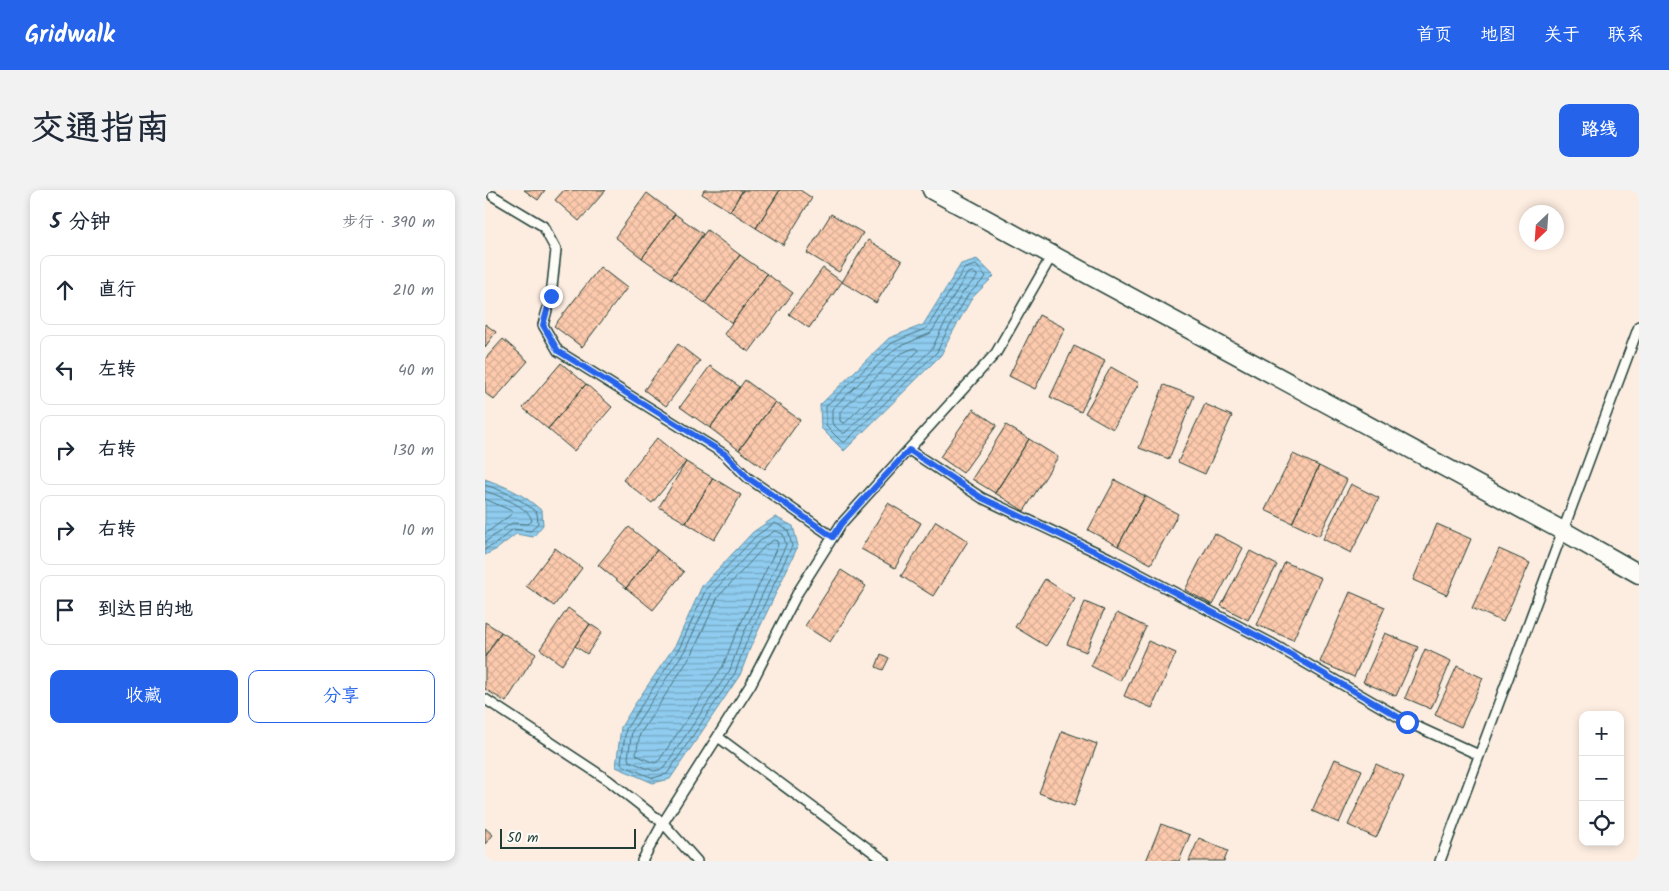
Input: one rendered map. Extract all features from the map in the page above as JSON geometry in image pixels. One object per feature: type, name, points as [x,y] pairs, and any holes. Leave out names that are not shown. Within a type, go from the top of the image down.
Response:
[{"type":"street","points":[[932,190],[1563,531],[1639,574]]},
{"type":"lane","points":[[493,196],[543,226],[556,250],[551,296],[543,325],[558,351],[725,454],[748,478],[833,537]]},
{"type":"lane","points":[[642,861],[663,824],[751,684],[798,592],[841,524],[996,353],[1052,255]]},
{"type":"lane","points":[[1439,861],[1639,326]]},
{"type":"lane","points":[[909,450],[982,498],[1118,563],[1271,643],[1407,722],[1479,755]]},
{"type":"lane","points":[[485,699],[608,780],[663,824],[697,861]]},
{"type":"lane","points":[[718,737],[885,861]]},
{"type":"water","points":[[977,259],[994,276],[972,298],[941,355],[844,451],[821,428],[820,405],[889,338],[923,325],[961,264]]},
{"type":"water","points":[[485,479],[515,492],[535,505],[542,511],[543,525],[533,537],[516,534],[497,549],[485,555]]},
{"type":"water","points":[[775,517],[793,526],[798,546],[751,646],[740,675],[670,779],[653,783],[616,767],[621,727],[676,644],[702,586],[753,532]]},
{"type":"building","points":[[524,190],[545,190],[538,200]]},
{"type":"building","points":[[564,190],[606,190],[579,221],[555,200]]},
{"type":"building","points":[[704,190],[743,190],[730,211],[702,194]]},
{"type":"building","points":[[743,190],[780,190],[756,228],[730,211]]},
{"type":"building","points":[[780,190],[800,190],[812,198],[783,245],[756,228]]},
{"type":"building","points":[[647,193],[675,214],[642,258],[615,237]]},
{"type":"building","points":[[675,214],[703,234],[671,278],[642,258]]},
{"type":"building","points":[[831,214],[863,233],[839,272],[807,253]]},
{"type":"building","points":[[707,230],[740,255],[705,303],[671,278]]},
{"type":"building","points":[[868,240],[902,261],[876,303],[842,282]]},
{"type":"building","points":[[740,255],[767,274],[732,323],[705,303]]},
{"type":"building","points":[[600,267],[627,288],[582,347],[554,326]]},
{"type":"building","points":[[823,268],[842,282],[809,328],[789,314]]},
{"type":"building","points":[[767,274],[793,293],[749,352],[724,334]]},
{"type":"building","points":[[1039,315],[1065,328],[1035,389],[1009,376]]},
{"type":"building","points":[[485,324],[496,332],[485,347]]},
{"type":"building","points":[[503,339],[528,361],[494,400],[485,393],[485,359]]},
{"type":"building","points":[[678,344],[700,361],[666,406],[644,390]]},
{"type":"building","points":[[1074,346],[1105,361],[1081,412],[1050,397]]},
{"type":"building","points":[[561,363],[586,384],[548,429],[523,408]]},
{"type":"building","points":[[710,366],[740,387],[710,428],[680,407]]},
{"type":"building","points":[[1111,367],[1139,383],[1113,429],[1085,413]]},
{"type":"building","points":[[745,380],[775,402],[739,450],[710,428]]},
{"type":"building","points":[[586,384],[612,407],[574,451],[548,429]]},
{"type":"building","points":[[1164,385],[1194,396],[1169,459],[1139,448]]},
{"type":"building","points":[[775,402],[800,420],[765,469],[739,450]]},
{"type":"building","points":[[1205,404],[1232,416],[1205,474],[1178,462]]},
{"type":"building","points":[[973,409],[997,425],[963,473],[940,457]]},
{"type":"building","points":[[1006,425],[1029,439],[995,493],[972,479]]},
{"type":"building","points":[[657,438],[686,462],[652,503],[623,480]]},
{"type":"building","points":[[1029,439],[1058,457],[1024,511],[995,493]]},
{"type":"building","points":[[1293,454],[1319,466],[1292,523],[1265,510]]},
{"type":"building","points":[[686,462],[713,478],[686,523],[659,507]]},
{"type":"building","points":[[1319,466],[1347,480],[1319,536],[1292,523]]},
{"type":"building","points":[[713,478],[741,495],[714,540],[686,523]]},
{"type":"building","points":[[1115,480],[1145,496],[1118,546],[1088,530]]},
{"type":"building","points":[[1351,484],[1379,498],[1351,553],[1323,539]]},
{"type":"building","points":[[1145,496],[1178,514],[1151,564],[1118,546]]},
{"type":"building","points":[[888,503],[921,523],[895,568],[861,549]]},
{"type":"building","points":[[936,521],[968,541],[933,596],[901,576]]},
{"type":"building","points":[[1437,524],[1471,539],[1447,595],[1413,580]]},
{"type":"building","points":[[629,527],[657,550],[626,588],[598,565]]},
{"type":"building","points":[[1214,533],[1243,548],[1213,605],[1185,590]]},
{"type":"building","points":[[555,548],[582,568],[554,606],[526,586]]},
{"type":"building","points":[[1499,549],[1530,563],[1503,622],[1472,608]]},
{"type":"building","points":[[657,550],[684,572],[653,610],[626,588]]},
{"type":"building","points":[[1250,551],[1277,565],[1248,620],[1221,606]]},
{"type":"building","points":[[1285,562],[1321,578],[1293,640],[1257,625]]},
{"type":"building","points":[[841,570],[866,586],[830,642],[805,626]]},
{"type":"building","points":[[1045,579],[1075,599],[1046,646],[1015,627]]},
{"type":"building","points":[[1350,592],[1385,607],[1354,677],[1320,662]]},
{"type":"building","points":[[1085,602],[1104,610],[1086,652],[1067,644]]},
{"type":"building","points":[[568,608],[590,624],[562,665],[540,649]]},
{"type":"building","points":[[1117,613],[1146,627],[1120,681],[1091,666]]},
{"type":"building","points":[[485,622],[501,632],[485,657]]},
{"type":"building","points":[[590,624],[602,632],[587,654],[575,646]]},
{"type":"building","points":[[501,632],[536,654],[506,702],[485,689],[485,657]]},
{"type":"building","points":[[1385,633],[1418,647],[1396,696],[1363,682]]},
{"type":"building","points":[[1148,641],[1176,653],[1152,708],[1124,696]]},
{"type":"building","points":[[1425,649],[1451,661],[1431,709],[1405,698]]},
{"type":"building","points":[[881,654],[889,658],[883,670],[876,667]]},
{"type":"building","points":[[1457,666],[1483,678],[1461,727],[1435,715]]},
{"type":"building","points":[[1062,731],[1097,744],[1074,806],[1039,793]]},
{"type":"building","points":[[1335,759],[1362,770],[1339,823],[1312,811]]},
{"type":"building","points":[[1376,764],[1404,777],[1376,838],[1348,825]]},
{"type":"building","points":[[1161,824],[1190,835],[1179,861],[1146,861]]},
{"type":"building","points":[[485,828],[493,835],[485,844]]},
{"type":"building","points":[[1199,838],[1228,851],[1224,861],[1189,861]]},
{"type":"route","points":[[551,296],[543,325],[558,351],[725,454],[748,478],[833,537],[841,524],[909,450],[982,498],[1109,558],[1271,643],[1407,722]]}]
